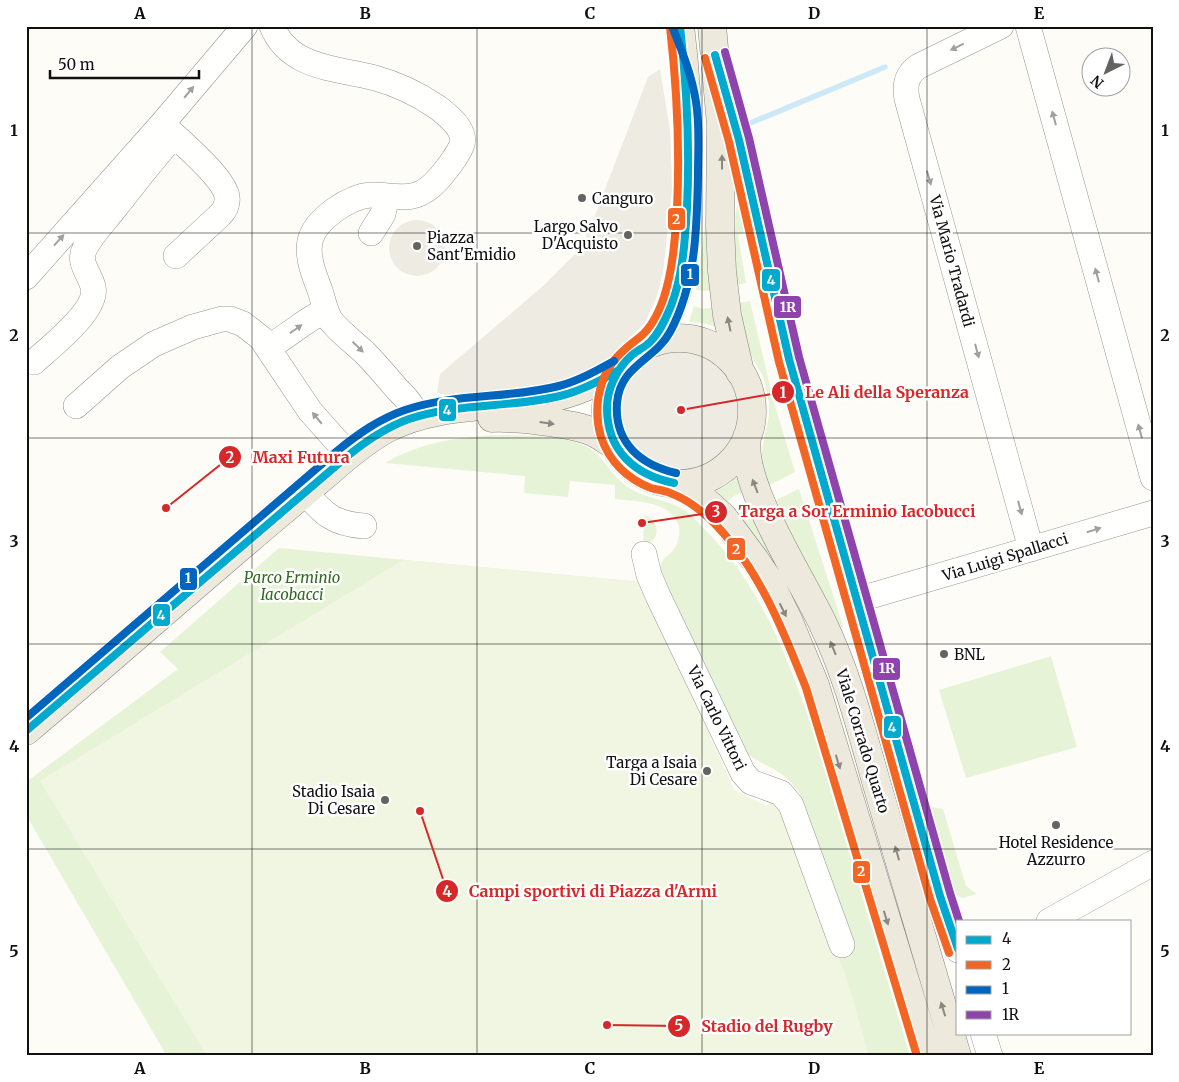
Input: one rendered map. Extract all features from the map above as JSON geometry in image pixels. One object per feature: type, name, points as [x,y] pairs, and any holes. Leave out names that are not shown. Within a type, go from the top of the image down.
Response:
[{"type":"main road","points":[[661,26],[681,78],[687,111]]},
{"type":"main road","points":[[646,346],[660,330],[666,319],[676,293],[680,273],[687,201],[687,111],[680,26]]},
{"type":"main road","name":"Viale Corrado Quarto","points":[[712,26],[721,124],[720,226],[722,270],[728,321],[740,372]]},
{"type":"main road","points":[[678,338],[702,342],[724,353],[740,372],[747,385],[752,415],[747,437],[736,457],[718,472],[697,481],[674,483],[658,480],[644,474],[626,460],[616,447],[610,433],[606,410],[610,387],[619,370],[630,357],[646,346],[662,340],[678,338]]},
{"type":"main road","points":[[26,731],[349,455],[386,429],[417,416],[476,406],[550,398],[589,387],[619,370]]},
{"type":"main road","points":[[305,492],[379,447],[416,431],[452,423],[495,418],[550,423],[589,431],[616,447]]},
{"type":"main road","name":"Viale Corrado Quarto","points":[[747,437],[748,461],[762,504],[823,625],[851,694],[957,1056]]},
{"type":"main road","name":"Viale Corrado Quarto","points":[[674,483],[704,500],[723,517],[755,560],[790,622],[815,685],[928,1056]]},
{"type":"street","points":[[34,362],[87,310],[94,294],[93,286],[83,263],[84,249],[133,185],[168,130],[245,26]]},
{"type":"street","points":[[272,26],[275,34],[283,44],[304,60],[340,71],[376,78],[420,96],[448,116],[458,128],[462,138],[461,146],[454,159],[436,181],[424,191],[409,196],[362,196],[345,203],[326,217],[314,232],[309,247],[312,270],[322,296],[325,311],[332,322],[370,358],[412,404],[417,416]]},
{"type":"street","name":"Via Mario Tradardi","points":[[1001,26],[911,71],[905,86],[1031,549]]},
{"type":"street","points":[[1028,26],[1153,478]]},
{"type":"street","name":"Viale Corrado Quarto","points":[[715,55],[738,140],[789,359],[956,940]]},
{"type":"street","points":[[168,130],[214,175],[228,199],[224,210],[176,256]]},
{"type":"street","points":[[26,277],[168,130]]},
{"type":"street","points":[[381,230],[387,196]]},
{"type":"street","points":[[268,347],[325,311]]},
{"type":"street","points":[[76,406],[120,367],[154,344],[193,327],[222,319],[234,320],[255,332],[268,347],[310,411],[349,455]]},
{"type":"street","points":[[305,492],[330,518],[364,526]]},
{"type":"street","name":"Via Luigi Spallacci","points":[[857,600],[1153,513]]},
{"type":"street","name":"Via Carlo Vittori","points":[[644,554],[658,596],[743,773],[752,782],[781,793],[791,805],[842,945]]},
{"type":"street","points":[[1051,920],[1153,863]]},
{"type":"street","points":[[1068,920],[1153,873]]},
{"type":"street","points":[[983,1034],[990,1056]]},
{"type":"green space","points":[[739,203],[746,232],[738,235],[746,283],[737,285],[735,218]]},
{"type":"green space","points":[[706,218],[712,290],[704,291],[696,290]]},
{"type":"green space","points":[[750,301],[773,399],[795,472],[768,486],[761,455],[769,415],[769,402],[763,376],[752,358],[739,303]]},
{"type":"green space","points":[[694,306],[703,309],[714,307],[716,327],[689,322]]},
{"type":"green space","points":[[506,435],[554,438],[578,443],[589,448],[597,454],[612,473],[631,489],[671,503],[688,513],[714,539],[746,580],[782,649],[810,722],[910,1056],[862,1056],[767,806],[772,801],[848,941],[802,798],[796,788],[783,775],[743,751],[659,575],[662,561],[673,550],[678,541],[679,527],[675,518],[661,507],[652,504],[615,499],[615,485],[570,481],[568,497],[524,493],[525,476],[385,463],[414,449],[444,441],[459,438]]},
{"type":"green space","points":[[738,476],[743,492],[725,503],[713,491],[727,485]]},
{"type":"green space","points":[[799,489],[843,626],[841,628],[838,628],[774,501]]},
{"type":"green space","points":[[750,510],[779,570],[775,573],[736,517],[742,512]]},
{"type":"green space","points":[[644,515],[654,522],[657,531],[653,540],[643,546]]},
{"type":"green space","name":"Stadio Isaia Di Cesare","points":[[279,548],[642,582],[203,1049],[207,1056],[167,1056],[26,815],[26,782],[178,669],[160,652]]},
{"type":"green space","name":"Stadio Isaia Di Cesare","points":[[403,560],[642,582],[734,790],[767,806],[772,801],[787,815],[849,985],[869,1056],[207,1056],[40,781]]},
{"type":"green space","points":[[1051,656],[1077,747],[966,778],[939,690]]},
{"type":"green space","points":[[927,806],[943,809],[966,886],[977,894],[962,898],[952,893]]},
{"type":"shaded area","name":"Largo Salvo D'Acquisto","points":[[660,69],[670,130],[672,190],[663,272],[657,296],[645,323],[593,373],[578,382],[460,398],[437,393],[440,374],[543,286],[578,251],[589,231],[648,77]]},
{"type":"shaded area","name":"Piazza Sant'Emidio","points":[[417,220],[428,222],[437,228],[443,237],[445,248],[443,259],[437,268],[428,274],[417,276],[406,274],[397,268],[391,259],[389,248],[391,237],[397,228],[406,222]]},
{"type":"shaded area","points":[[679,339],[707,344],[730,360],[746,383],[751,411],[746,439],[730,462],[707,478],[679,483],[651,478],[628,462],[612,439],[607,411],[612,383],[628,360],[651,344]]},
{"type":"waterway","points":[[748,124],[885,67]]},
{"type":"transit line","name":"1","points":[[672,26],[689,73],[697,111],[698,194],[696,235],[690,275],[679,314],[664,342],[631,371],[624,380],[617,403],[617,417],[620,430],[632,450],[652,464],[676,473]]},
{"type":"transit line","name":"4","points":[[674,483],[647,474],[626,459],[612,437],[608,423],[607,401],[617,372],[632,355],[650,342],[657,334],[671,306],[681,270],[688,185],[688,140],[680,26]]},
{"type":"transit line","name":"2","points":[[670,27],[678,141],[677,209],[672,265],[664,297],[655,319],[648,329],[617,357],[601,384],[597,416],[601,437],[604,446],[614,461],[634,480],[651,488],[680,497],[709,518],[741,555],[766,597],[806,688],[917,1056]]},
{"type":"transit line","name":"1R","points":[[725,52],[749,138],[799,357],[959,920]]},
{"type":"transit line","name":"4","points":[[715,55],[739,140],[789,359],[940,896],[956,943]]},
{"type":"transit line","name":"2","points":[[705,58],[729,142],[779,362],[930,899],[949,953]]},
{"type":"transit line","name":"1","points":[[26,718],[337,451],[369,428],[395,414],[424,405],[462,398],[520,393],[559,386],[580,379],[614,361]]},
{"type":"transit line","name":"4","points":[[26,731],[344,459],[374,436],[409,419],[427,414],[446,410],[541,400],[568,394],[619,370]]},
{"type":"place","name":"Canguro","points":[[582,198]]},
{"type":"place","name":"Largo Salvo D'Acquisto","points":[[628,235]]},
{"type":"place","name":"Piazza Sant'Emidio","points":[[417,246]]},
{"type":"place","name":"Le Ali della Speranza","points":[[681,410]]},
{"type":"place","name":"Maxi Futura","points":[[166,508]]},
{"type":"place","name":"Targa a Sor Erminio Iacobucci","points":[[642,523]]},
{"type":"place","name":"BNL","points":[[944,654]]},
{"type":"place","name":"Targa a Isaia Di Cesare","points":[[707,771]]},
{"type":"place","name":"Stadio Isaia Di Cesare","points":[[385,800]]},
{"type":"place","name":"Campi sportivi di Piazza d'Armi","points":[[420,811]]},
{"type":"place","name":"Hotel Residence Azzurro","points":[[1056,825]]},
{"type":"place","name":"Stadio del Rugby","points":[[607,1025]]},
{"type":"park label","name":"Parco Erminio Iacobacci","points":[[292,586]]}]
